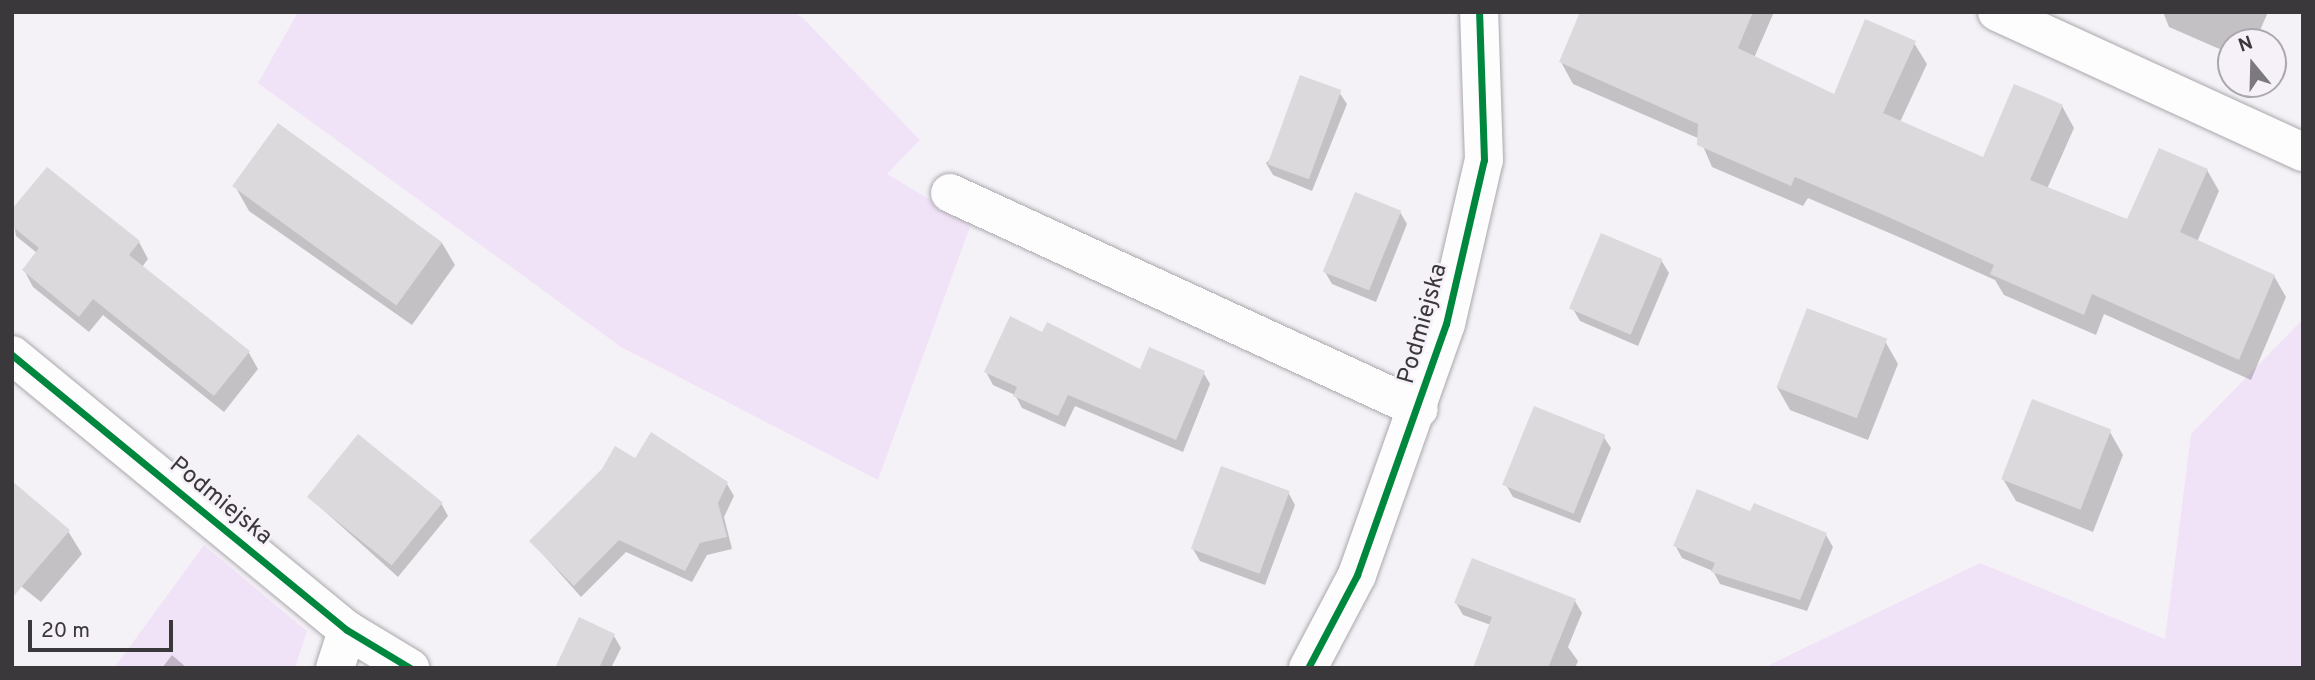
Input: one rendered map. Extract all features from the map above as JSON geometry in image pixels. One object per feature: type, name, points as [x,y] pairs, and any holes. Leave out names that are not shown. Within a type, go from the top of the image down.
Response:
[{"type":"street","name":"Podmiejska","points":[[1308,668],[1357,575],[1419,409],[1484,160],[1479,12]]},
{"type":"street","points":[[1997,12],[2303,152]]},
{"type":"street","points":[[950,192],[1419,409]]},
{"type":"street","name":"Podmiejska","points":[[12,355],[347,630],[410,668]]},
{"type":"street","points":[[335,668],[347,630]]},
{"type":"shaded area","points":[[298,12],[794,12],[803,18],[920,140],[887,174],[971,224],[878,480],[621,347],[258,83]]},
{"type":"shaded area","points":[[2303,319],[2303,668],[1763,668],[1980,563],[2165,639],[2191,434]]},
{"type":"shaded area","points":[[204,545],[307,631],[295,668],[114,668]]},
{"type":"building","points":[[1580,12],[1753,12],[1738,48],[1834,94],[1865,19],[1916,41],[1883,113],[1983,157],[2014,84],[2043,96],[2063,105],[2030,180],[2127,219],[2159,148],[2208,169],[2180,232],[2275,275],[2239,360],[2092,294],[2084,315],[1990,274],[1994,265],[1895,220],[1795,177],[1791,186],[1697,145],[1698,124],[1559,62]]},
{"type":"building","points":[[1300,75],[1341,90],[1309,179],[1268,164]]},
{"type":"building","points":[[278,123],[442,242],[396,305],[232,186]]},
{"type":"building","points":[[47,167],[140,241],[129,255],[250,351],[214,396],[93,299],[79,317],[22,270],[39,248],[12,226],[12,209]]},
{"type":"building","points":[[1355,192],[1401,211],[1369,290],[1323,272]]},
{"type":"building","points":[[1601,233],[1663,259],[1631,335],[1569,308]]},
{"type":"building","points":[[1807,308],[1887,339],[1857,418],[1777,387]]},
{"type":"building","points":[[1010,316],[1042,332],[1047,322],[1140,369],[1149,347],[1205,371],[1176,440],[1068,395],[1058,416],[1013,396],[1017,387],[984,372]]},
{"type":"building","points":[[2032,399],[2111,429],[2081,510],[2001,479]]},
{"type":"building","points":[[1534,406],[1605,435],[1574,514],[1502,485]]},
{"type":"building","points":[[651,432],[728,482],[718,503],[727,537],[700,543],[685,571],[619,540],[574,586],[529,541],[602,469],[615,446],[635,458]]},
{"type":"building","points":[[358,434],[443,503],[392,566],[307,497]]},
{"type":"building","points":[[1221,466],[1290,491],[1259,574],[1191,549]]},
{"type":"building","points":[[12,481],[70,530],[12,598]]},
{"type":"building","points":[[1697,489],[1750,511],[1754,503],[1827,533],[1800,600],[1711,572],[1715,563],[1673,546]]},
{"type":"building","points":[[1472,558],[1576,599],[1548,668],[1473,668],[1492,617],[1454,603]]},
{"type":"building","points":[[579,617],[615,634],[599,668],[555,668]]},
{"type":"cycle path","points":[[1308,668],[1357,575],[1446,324],[1484,160],[1479,12]]},
{"type":"cycle path","points":[[12,355],[347,630],[410,668]]}]
